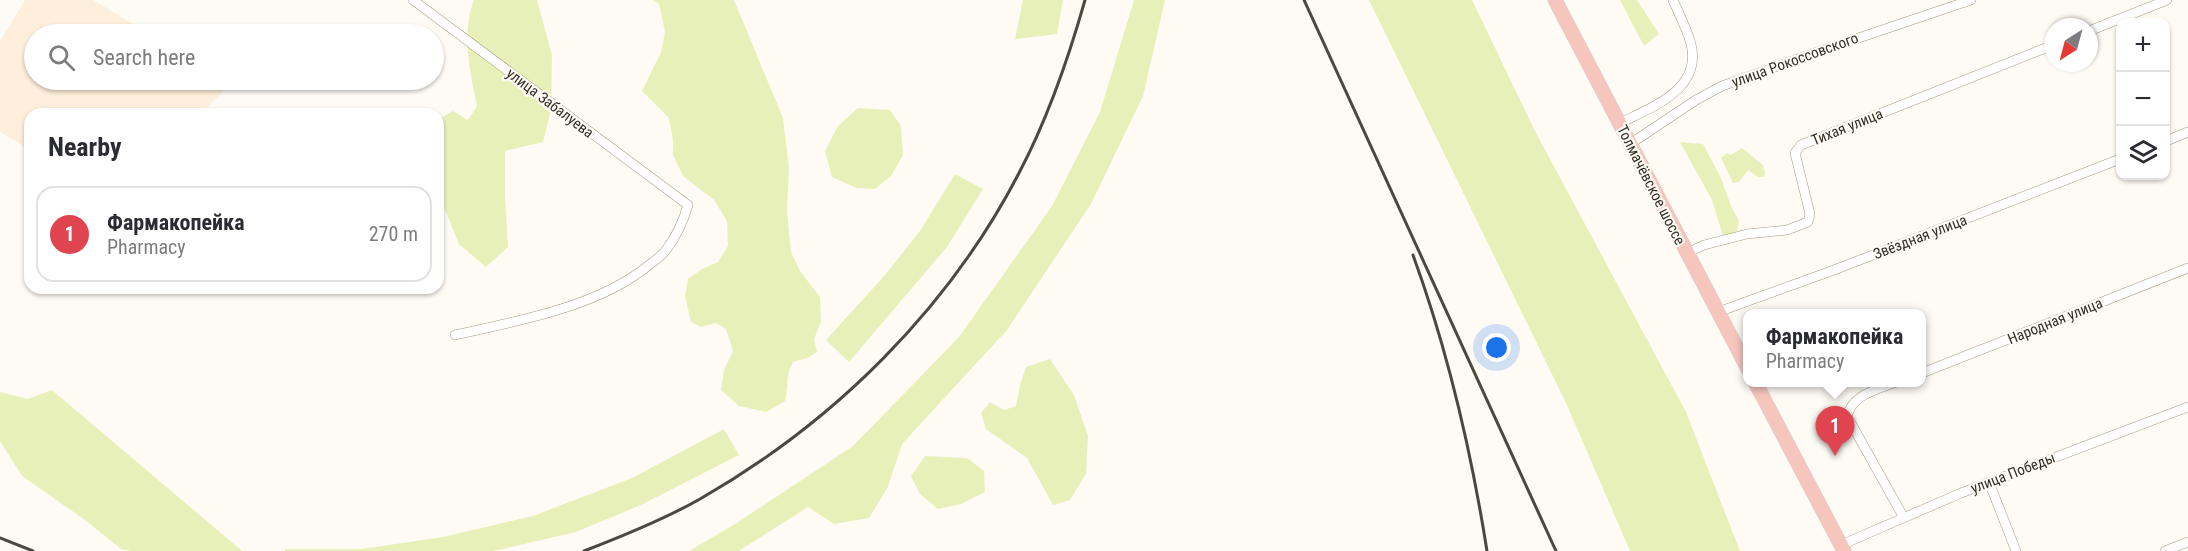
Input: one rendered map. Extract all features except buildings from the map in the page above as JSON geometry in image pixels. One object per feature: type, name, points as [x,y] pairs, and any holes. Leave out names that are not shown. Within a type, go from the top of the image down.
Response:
[{"type":"main road","name":"Толмачёвское шоссе","points":[[1555,0],[1743,360]]},
{"type":"main road","points":[[1758,387],[1843,548]]},
{"type":"street","name":"улица Забалуева","points":[[413,0],[688,205],[682,226],[665,252],[637,275],[602,295],[520,321],[455,335]]},
{"type":"street","points":[[1620,123],[1670,98],[1685,83],[1693,62],[1691,44],[1673,0]]},
{"type":"street","name":"улица Рокоссовского","points":[[1630,144],[1696,100],[1722,86],[1971,0]]},
{"type":"street","points":[[2098,27],[2167,0]]},
{"type":"street","name":"Тихая улица","points":[[1687,253],[1704,245],[1747,234],[1786,230],[1808,222],[1810,214],[1795,153],[1801,145],[2044,49]]},
{"type":"street","points":[[2170,139],[2188,132]]},
{"type":"street","name":"Звёздная улица","points":[[1718,312],[1834,270],[2116,161]]},
{"type":"street","name":"Народная улица","points":[[1926,371],[2188,268]]},
{"type":"street","points":[[1883,387],[1860,396],[1850,406],[1847,416],[1904,518]]},
{"type":"street","name":"улица Победы","points":[[1843,548],[1904,518],[1989,482],[2188,407]]},
{"type":"street","points":[[1989,482],[2016,551]]},
{"type":"street","points":[[2165,551],[2188,542]]},
{"type":"shaded area","points":[[25,0],[93,0],[133,24],[24,24],[24,90],[224,90],[207,108],[24,108],[24,146],[0,132],[0,41]]},
{"type":"green space","points":[[474,0],[537,0],[552,55],[551,110],[543,142],[505,151],[508,247],[486,267],[459,244],[444,208],[444,116],[453,111],[468,120],[477,106],[468,53],[470,13]]},
{"type":"green space","points":[[653,0],[734,0],[783,118],[789,168],[787,211],[791,252],[800,271],[820,297],[821,322],[814,339],[817,352],[793,362],[788,376],[785,401],[766,412],[739,406],[721,390],[724,370],[733,351],[726,329],[716,323],[701,327],[691,322],[685,296],[688,279],[718,262],[728,246],[727,221],[714,200],[683,176],[673,155],[669,118],[642,91],[661,52],[665,32],[659,4]]},
{"type":"green space","points":[[1023,0],[1063,0],[1057,34],[1015,39]]},
{"type":"green space","points":[[1134,0],[1165,0],[1143,96],[1091,204],[1007,330],[902,444],[888,487],[869,518],[834,524],[808,507],[739,551],[689,551],[735,524],[853,446],[959,337],[1052,206],[1100,112]]},
{"type":"green space","points":[[1369,0],[1472,0],[1536,133],[1686,412],[1740,551],[1630,551],[1566,403]]},
{"type":"green space","points":[[1620,0],[1637,0],[1659,34],[1644,46]]},
{"type":"green space","points":[[858,108],[890,110],[901,126],[903,155],[891,176],[875,189],[856,188],[832,177],[825,151],[838,126]]},
{"type":"green space","points":[[1680,142],[1703,144],[1721,178],[1739,221],[1735,239],[1724,239],[1712,200]]},
{"type":"green space","points":[[1742,148],[1763,165],[1765,174],[1763,177],[1758,177],[1748,170],[1739,182],[1733,183],[1721,158],[1727,153],[1731,155]]},
{"type":"green space","points":[[955,174],[983,189],[947,247],[849,362],[826,340],[885,275],[920,231]]},
{"type":"green space","points":[[1050,359],[1074,395],[1088,436],[1086,474],[1070,500],[1053,505],[1027,458],[986,429],[981,413],[990,402],[1004,410],[1016,406],[1026,367]]},
{"type":"green space","points":[[52,390],[242,551],[130,551],[121,549],[85,520],[22,476],[0,441],[0,392],[28,399]]},
{"type":"green space","points":[[724,429],[739,455],[641,505],[576,532],[493,551],[285,551],[285,549],[361,549],[443,537],[533,516],[632,478]]},
{"type":"green space","points":[[925,456],[967,458],[984,471],[985,492],[961,504],[938,509],[920,494],[911,476]]},
{"type":"railway","points":[[584,551],[672,514],[749,469],[841,399],[883,359],[958,271],[990,223],[1019,173],[1056,88],[1085,0]]},
{"type":"railway","points":[[1304,0],[1556,551]]},
{"type":"railway","points":[[1413,255],[1448,364],[1474,476],[1487,551]]},
{"type":"railway","points":[[0,538],[33,551]]},
{"type":"place","name":"Фармакопейка","points":[[1835,456]]}]
